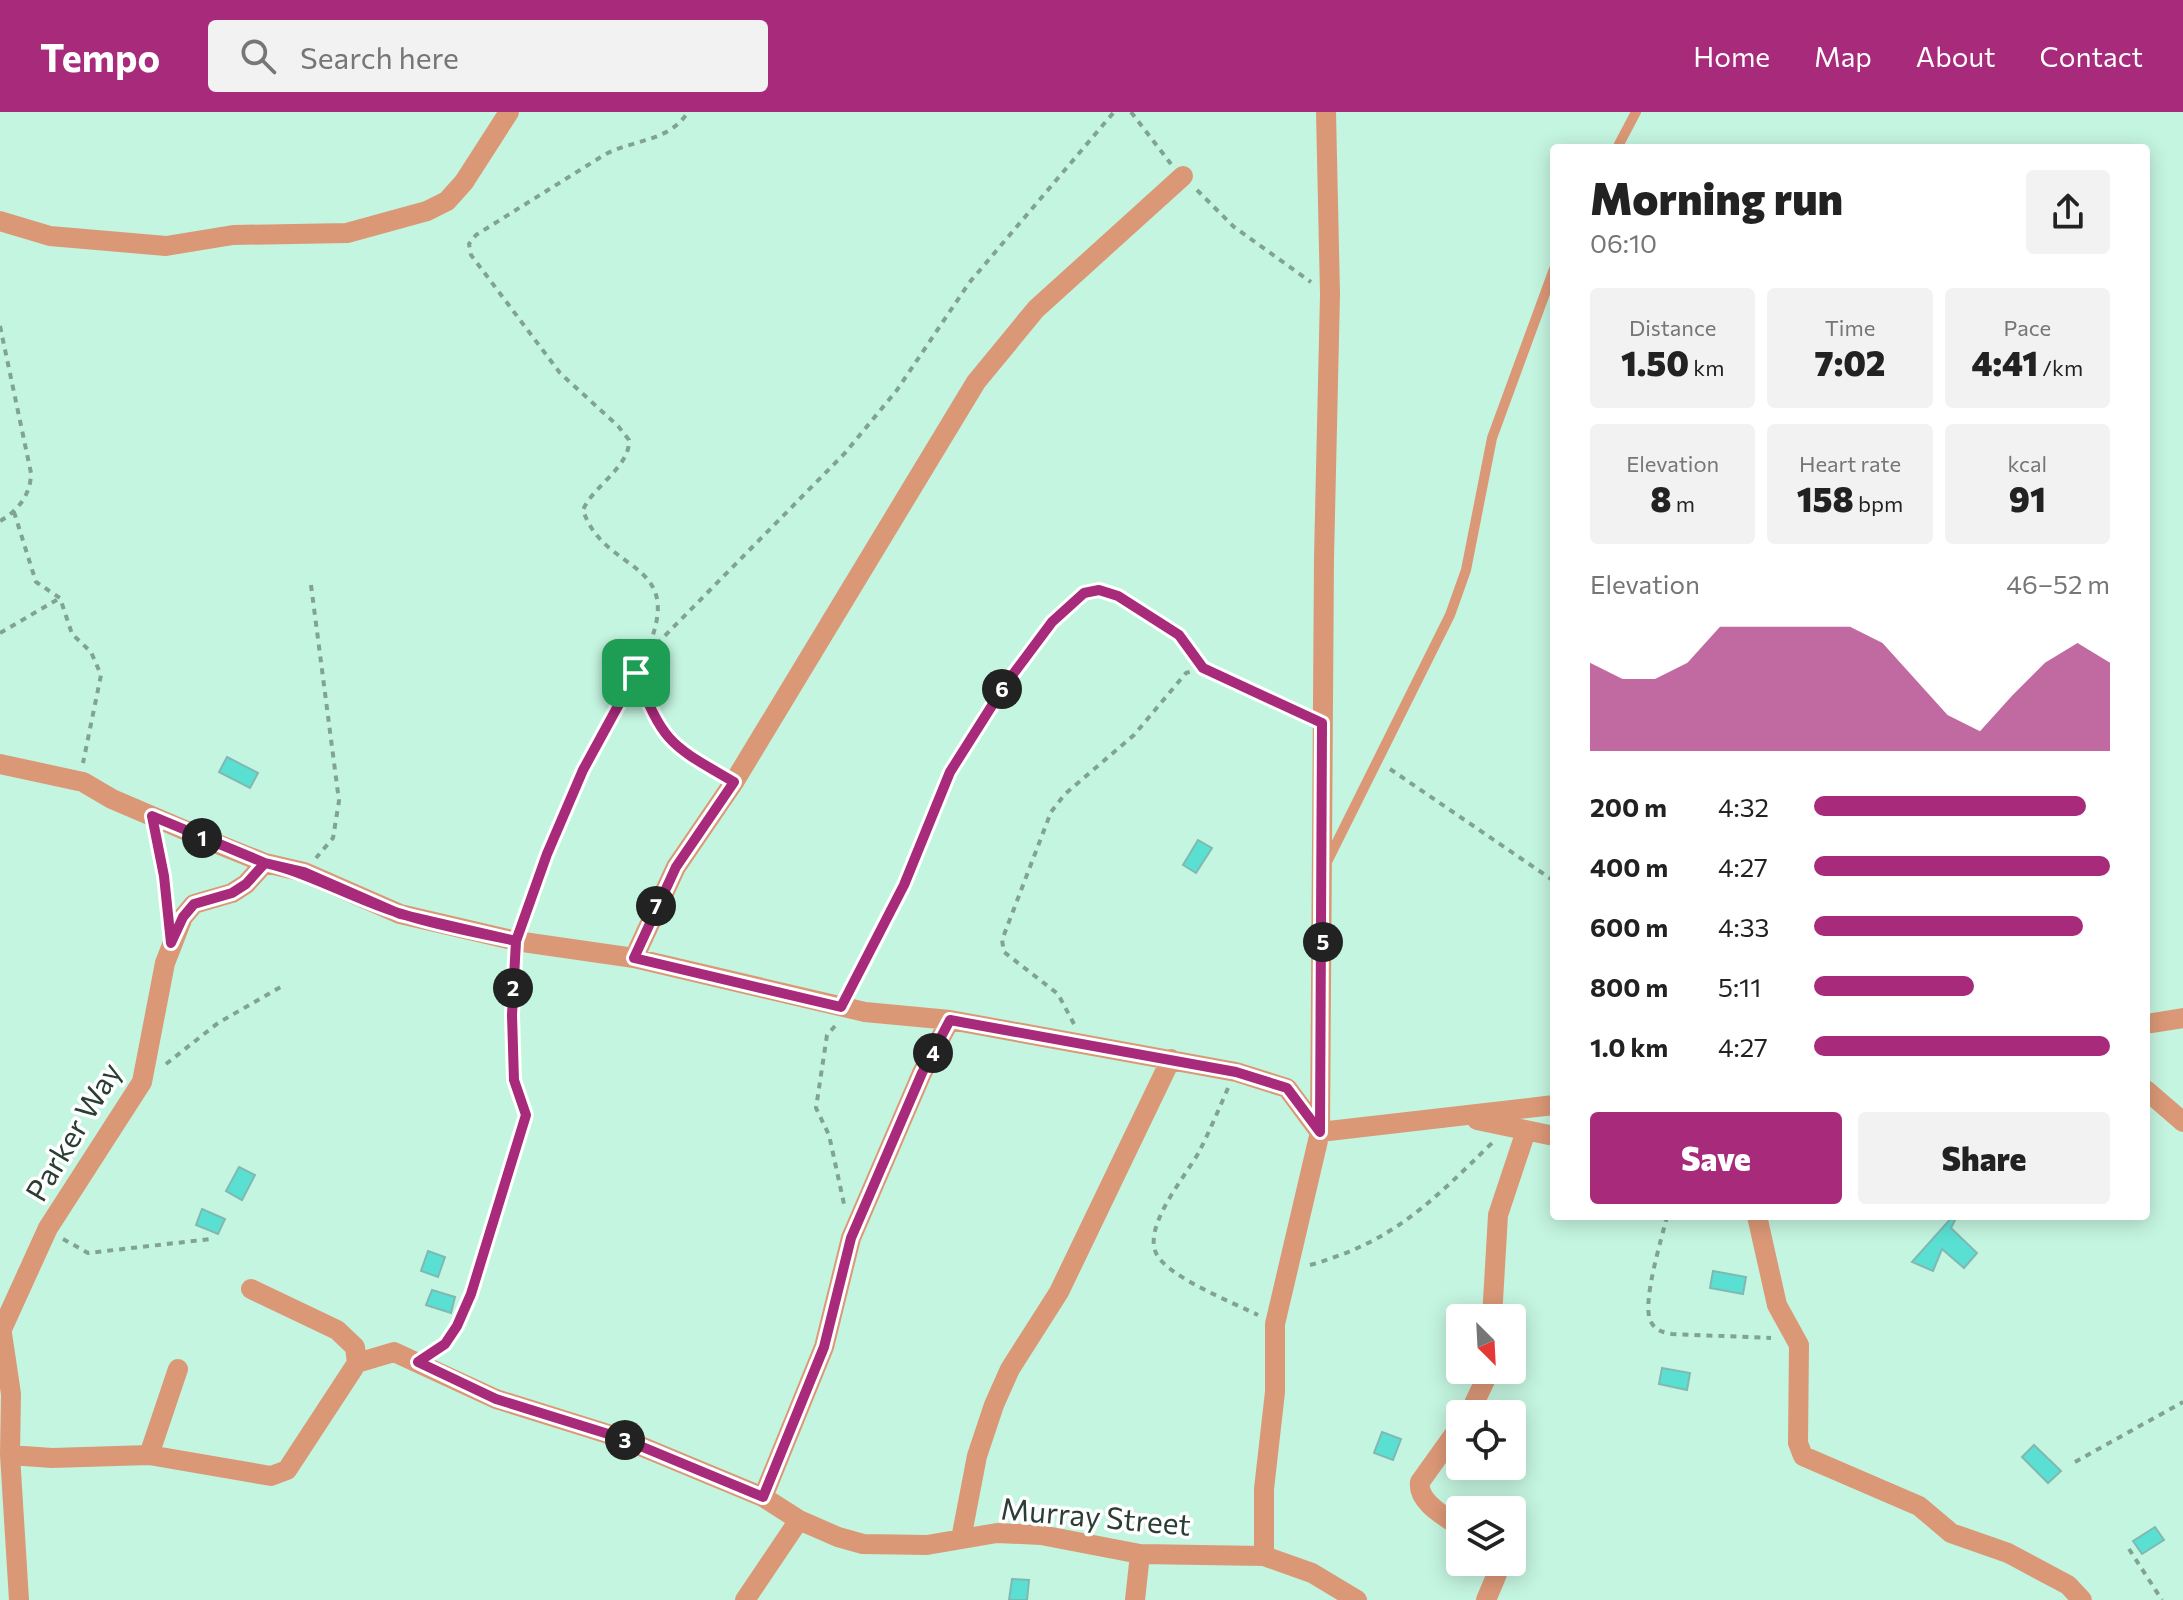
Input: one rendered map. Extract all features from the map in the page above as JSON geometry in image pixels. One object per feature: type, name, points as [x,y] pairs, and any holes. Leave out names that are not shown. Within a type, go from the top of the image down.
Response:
[{"type":"street","points":[[0,221],[50,236],[166,246],[233,235],[347,233],[427,211],[447,201],[464,182],[509,112]]},
{"type":"street","points":[[1264,1556],[1264,1489],[1275,1392],[1275,1324],[1320,1132],[1324,867],[1322,723],[1330,294],[1326,112]]},
{"type":"street","points":[[634,958],[676,867],[734,782],[976,382],[1036,309],[1101,246],[1183,176]]},
{"type":"street","points":[[0,764],[83,782],[152,816],[265,863],[304,872],[400,914],[516,941],[634,958],[865,1012],[950,1020],[1236,1072],[1287,1088],[1320,1132]]},
{"type":"street","name":"Parker Way","points":[[1,1325],[48,1228],[142,1082],[171,943],[183,917],[194,904],[232,893],[246,884],[265,863]]},
{"type":"street","points":[[2150,1023],[2183,1018]]},
{"type":"street","points":[[763,1497],[824,1347],[851,1238],[922,1073],[950,1020]]},
{"type":"street","points":[[961,1539],[977,1456],[994,1405],[1010,1369],[1059,1292],[1171,1059]]},
{"type":"street","points":[[2150,1093],[2183,1122]]},
{"type":"street","points":[[1320,1132],[1550,1106]]},
{"type":"street","points":[[1465,1117],[1550,1135]]},
{"type":"street","points":[[1493,1304],[1496,1225],[1517,1130]]},
{"type":"street","points":[[1758,1220],[1777,1305],[1799,1345],[1798,1443],[1803,1456],[1919,1506],[1951,1533],[2008,1553],[2068,1585],[2082,1600]]},
{"type":"street","points":[[7,1443],[52,1458],[149,1455],[254,1475],[271,1476],[287,1470],[357,1363],[355,1347],[337,1330],[251,1289]]},
{"type":"street","points":[[1,1325],[11,1394],[7,1443],[8,1577],[19,1600]]},
{"type":"street","name":"Murray Street","points":[[357,1363],[394,1352],[496,1399],[621,1438],[763,1497],[799,1520],[863,1544],[903,1547],[997,1533],[1041,1535],[1140,1554],[1264,1556],[1312,1573],[1357,1600]]},
{"type":"street","points":[[149,1455],[178,1369]]},
{"type":"street","points":[[1446,1446],[1420,1482],[1419,1489],[1446,1516]]},
{"type":"street","points":[[745,1600],[799,1520]]},
{"type":"street","points":[[1135,1600],[1140,1554]]},
{"type":"street","points":[[1486,1600],[1496,1576]]},
{"type":"lane","points":[[1619,144],[1636,112]]},
{"type":"lane","points":[[1324,867],[1450,615],[1466,570],[1492,438],[1550,280]]},
{"type":"path","points":[[418,1362],[445,1344],[471,1294],[526,1115],[514,1080],[512,1015],[516,941],[547,854],[583,770],[656,630],[659,606],[654,587],[593,529],[583,510],[601,482],[627,454],[629,440],[545,354],[471,255],[469,244],[476,235],[604,155],[623,145],[667,134],[688,112]]},
{"type":"path","points":[[642,659],[845,453],[897,390],[969,283],[1114,112]]},
{"type":"path","points":[[1131,112],[1156,149],[1234,227],[1330,294]]},
{"type":"path","points":[[0,326],[31,473],[31,485],[14,512],[0,521]]},
{"type":"path","points":[[14,512],[36,582],[60,598],[72,634],[91,652],[101,675],[87,734],[83,782]]},
{"type":"path","points":[[304,872],[333,838],[339,801],[311,585]]},
{"type":"path","points":[[841,1007],[904,885],[950,772],[1005,685],[1072,600],[1099,590],[1118,596],[1179,635],[1203,668],[1322,723]]},
{"type":"path","points":[[0,633],[60,598]]},
{"type":"path","points":[[1079,1042],[1066,1003],[1004,952],[1005,929],[1051,812],[1065,794],[1134,735],[1186,673],[1203,668]]},
{"type":"path","points":[[636,673],[654,719],[667,740],[734,782]]},
{"type":"path","points":[[1378,761],[1550,878]]},
{"type":"path","points":[[152,816],[164,876],[171,943]]},
{"type":"path","points":[[142,1082],[191,1041],[284,985]]},
{"type":"path","points":[[851,1238],[829,1135],[816,1108],[827,1035],[840,1022],[865,1012]]},
{"type":"path","points":[[1236,1072],[1199,1152],[1161,1213],[1154,1238],[1157,1255],[1177,1273],[1275,1324]]},
{"type":"path","points":[[1285,1273],[1347,1255],[1385,1237],[1420,1213],[1517,1130]]},
{"type":"path","points":[[1666,1220],[1648,1314],[1657,1330],[1758,1340],[1793,1331]]},
{"type":"path","points":[[48,1228],[88,1253],[211,1239]]},
{"type":"path","points":[[2075,1462],[2183,1402]]},
{"type":"path","points":[[2129,1549],[2162,1600]]},
{"type":"building","points":[[227,757],[258,773],[250,788],[219,772]]},
{"type":"building","points":[[1198,840],[1212,848],[1196,873],[1183,865]]},
{"type":"building","points":[[239,1167],[255,1175],[242,1200],[226,1191]]},
{"type":"building","points":[[202,1209],[225,1219],[218,1234],[196,1225]]},
{"type":"building","points":[[1949,1220],[1955,1220],[1951,1228],[1977,1253],[1964,1268],[1942,1249],[1933,1271],[1912,1262]]},
{"type":"building","points":[[428,1251],[445,1257],[438,1277],[421,1271]]},
{"type":"building","points":[[1713,1271],[1746,1277],[1743,1294],[1710,1288]]},
{"type":"building","points":[[432,1290],[455,1297],[451,1313],[426,1305]]},
{"type":"building","points":[[1662,1368],[1690,1373],[1687,1390],[1659,1384]]},
{"type":"building","points":[[1382,1432],[1401,1439],[1393,1460],[1374,1453]]},
{"type":"building","points":[[2034,1445],[2061,1471],[2048,1483],[2022,1457]]},
{"type":"building","points":[[2155,1527],[2164,1540],[2142,1554],[2133,1541]]},
{"type":"building","points":[[1012,1579],[1029,1580],[1027,1600],[1009,1600]]},
{"type":"route","points":[[636,673],[583,770],[547,854],[516,941],[400,914],[304,872],[265,863],[152,816],[153,834],[164,876],[171,943],[188,909],[204,900],[232,893],[246,884],[265,863],[304,872],[400,914],[455,928],[516,941],[512,1015],[514,1080],[526,1115],[471,1294],[445,1344],[418,1362],[496,1399],[621,1438],[763,1497],[824,1347],[851,1238],[922,1073],[950,1020],[1236,1072],[1287,1088],[1301,1102],[1320,1132],[1324,867],[1322,723],[1203,668],[1179,635],[1118,596],[1099,590],[1072,600],[1005,685],[950,772],[904,885],[883,919],[841,1007],[634,958],[676,867],[734,782],[667,740],[654,719],[636,673]]}]
